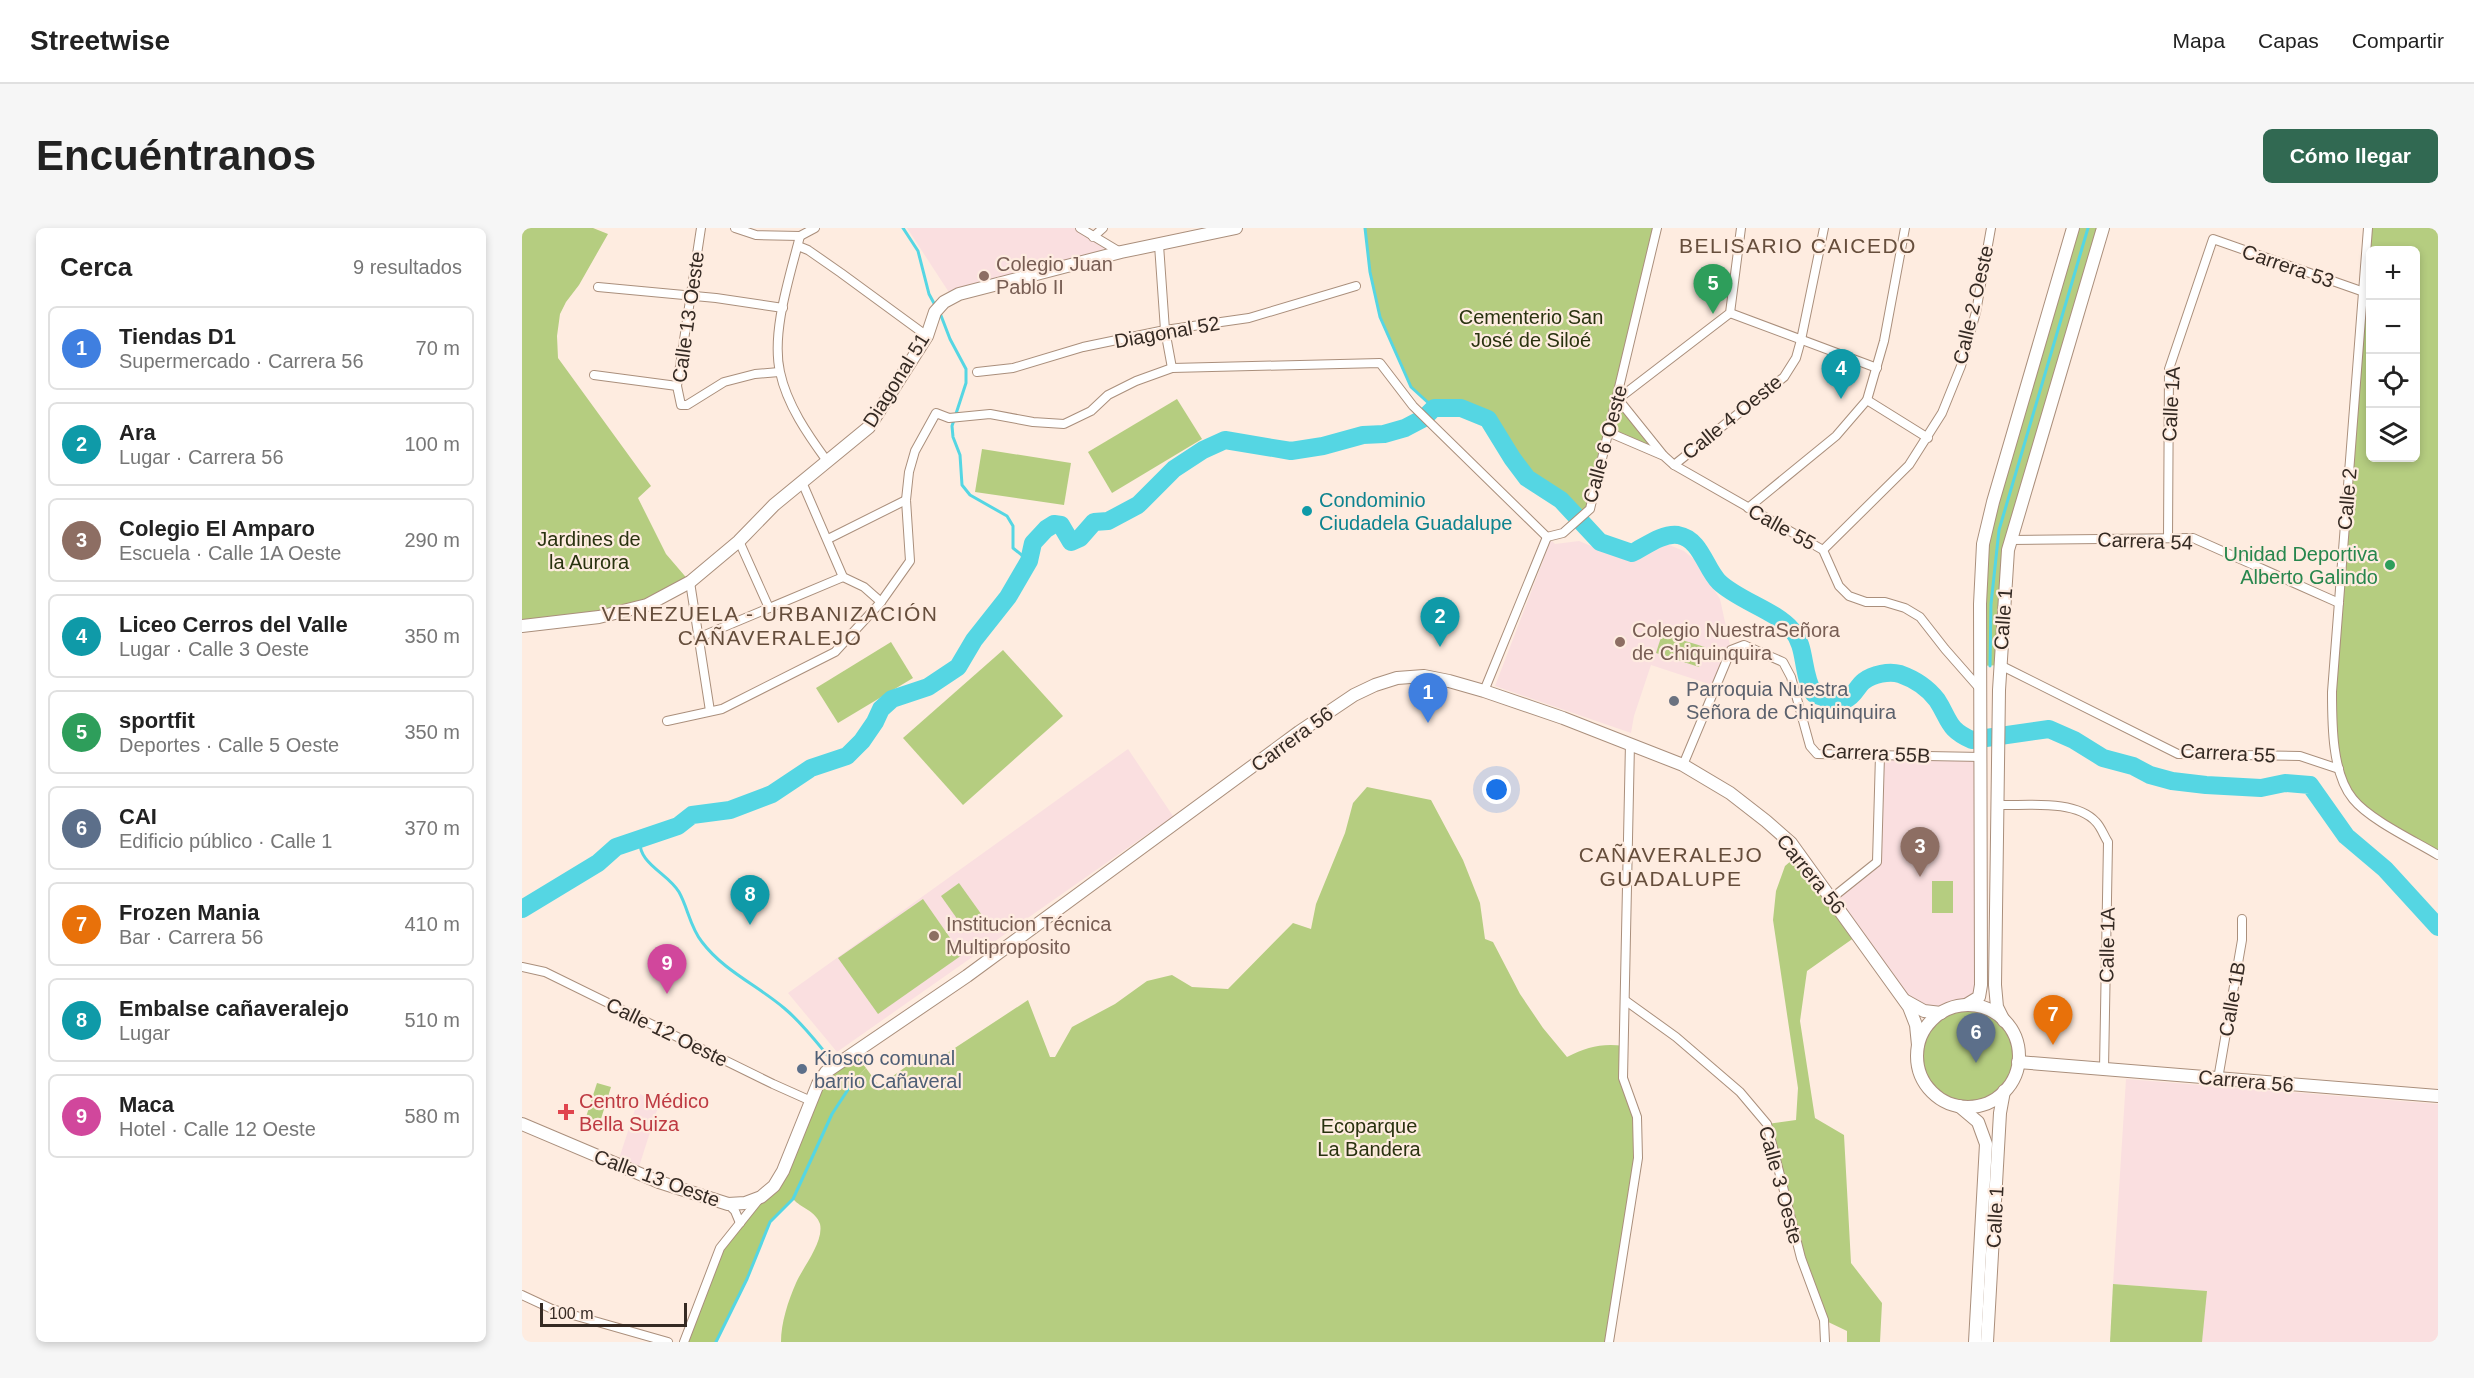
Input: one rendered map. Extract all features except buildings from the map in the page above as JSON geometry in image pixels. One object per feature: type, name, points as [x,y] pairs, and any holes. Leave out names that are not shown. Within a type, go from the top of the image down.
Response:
[{"type":"street","name":"Calle 13 Oeste","points":[[701,228],[677,386],[681,405],[687,405],[724,382],[755,374],[779,372]]},
{"type":"street","points":[[735,228],[756,234],[800,236],[815,228]]},
{"type":"street","points":[[1080,228],[1121,252]]},
{"type":"street","points":[[1093,237],[1103,228]]},
{"type":"street","name":"Diagonal 51","points":[[522,626],[599,617],[628,610],[654,603],[690,582],[739,542],[774,505],[869,427],[927,336],[931,321],[944,302],[959,294],[1121,252],[1236,228]]},
{"type":"street","name":"Calle 6 Oeste","points":[[1547,537],[1563,533],[1590,509],[1657,228]]},
{"type":"street","points":[[1664,456],[1618,399],[1730,313],[1741,228]]},
{"type":"street","name":"Calle 4 Oeste","points":[[1674,465],[1784,377],[1796,358],[1801,340],[1824,228]]},
{"type":"street","points":[[1748,508],[1836,436],[1867,400],[1877,368],[1905,228]]},
{"type":"street","name":"Calle 2 Oeste","points":[[1823,550],[1909,465],[1942,413],[1961,366],[1976,312],[1991,228]]},
{"type":"street","name":"Calle 1","points":[[1966,1005],[1979,997],[1982,985],[1980,604],[1983,544],[1993,502],[2073,228]]},
{"type":"street","name":"Calle 1","points":[[2004,1021],[1995,999],[1998,713],[2003,606],[2011,540],[2103,228]]},
{"type":"street","name":"Calle 2","points":[[2339,769],[2332,730],[2332,692],[2368,228]]},
{"type":"street","points":[[800,236],[783,308],[778,341],[779,372],[799,419],[828,461]]},
{"type":"street","name":"Carrera 53","points":[[2213,239],[2364,292]]},
{"type":"street","name":"Calle 1A","points":[[2168,538],[2169,369],[2213,239]]},
{"type":"street","points":[[1159,245],[1166,330],[1172,368]]},
{"type":"street","points":[[798,246],[808,250],[842,273],[927,336]]},
{"type":"street","name":"Diagonal 52","points":[[977,372],[1012,368],[1083,347],[1166,330],[1249,318],[1356,286]]},
{"type":"street","points":[[598,287],[783,308]]},
{"type":"street","points":[[1730,313],[1877,368]]},
{"type":"street","points":[[667,721],[722,709],[835,652],[881,602],[910,561],[906,500],[909,472],[915,451],[936,413],[949,418],[990,414],[1033,422],[1064,424],[1091,411],[1108,395],[1136,381],[1172,368],[1380,363],[1413,406],[1547,537],[1484,691]]},
{"type":"street","points":[[594,375],[677,386]]},
{"type":"street","points":[[1867,400],[1928,438]]},
{"type":"street","name":"Calle 55","points":[[1608,432],[1664,456],[1674,465],[1823,550],[1839,586],[1849,596],[1866,602],[1885,602],[1905,608],[1920,617],[1981,690]]},
{"type":"street","points":[[802,482],[843,577],[864,587],[881,602]]},
{"type":"street","points":[[828,539],[906,500]]},
{"type":"street","name":"Carrera 54","points":[[2011,540],[2193,538],[2339,603]]},
{"type":"street","points":[[739,542],[769,608]]},
{"type":"street","points":[[700,637],[843,577]]},
{"type":"street","points":[[690,582],[710,711]]},
{"type":"street","name":"Carrera 55B","points":[[1683,765],[1731,650],[1744,645],[1783,662],[1791,677],[1810,747],[1817,754],[1982,753]]},
{"type":"street","name":"Carrera 55","points":[[2000,665],[2178,754],[2300,756],[2339,769]]},
{"type":"street","name":"Carrera 56","points":[[684,1342],[720,1248],[760,1197],[774,1186],[783,1171],[818,1084],[826,1072],[968,976],[1299,732],[1354,695],[1397,678],[1424,676],[1484,691],[1630,743],[1683,765],[1730,793],[1791,843],[1903,998],[1913,1016],[1918,1045]]},
{"type":"street","points":[[1981,690],[1999,690]]},
{"type":"street","points":[[1609,1342],[1638,1158],[1637,1117],[1623,1078],[1630,743]]},
{"type":"street","points":[[1832,898],[1877,862],[1880,755]]},
{"type":"street","points":[[2339,769],[2353,799],[2379,820],[2438,855]]},
{"type":"street","name":"Calle 1A","points":[[1997,805],[2073,807],[2087,814],[2098,824],[2108,842],[2104,1069]]},
{"type":"street","name":"Calle 1B","points":[[2218,1078],[2242,940],[2242,919]]},
{"type":"street","name":"Calle 12 Oeste","points":[[522,967],[545,972],[767,1082],[811,1101]]},
{"type":"street","name":"Carrera 56","points":[[1903,998],[1917,1008],[1941,1013]]},
{"type":"street","name":"Calle 3 Oeste","points":[[1626,1001],[1676,1037],[1740,1092],[1767,1124],[1801,1258],[1824,1320],[1825,1342]]},
{"type":"street","points":[[1966,1005],[1985,1008],[2004,1021],[2015,1038],[2018,1062],[2013,1078],[2004,1091],[1982,1104],[1958,1105],[1940,1098],[1927,1086],[1917,1064],[1918,1045],[1926,1027],[1941,1013],[1966,1005]]},
{"type":"street","name":"Carrera 56","points":[[2018,1062],[2438,1096]]},
{"type":"street","name":"Calle 1","points":[[1987,1342],[2000,1113],[2004,1091]]},
{"type":"street","name":"Calle 1","points":[[1958,1105],[1978,1122],[1986,1144],[1975,1342]]},
{"type":"street","name":"Calle 13 Oeste","points":[[522,1124],[659,1182],[728,1204],[746,1203],[760,1197]]},
{"type":"street","points":[[728,1204],[735,1211],[740,1223]]},
{"type":"street","points":[[522,1295],[552,1309],[668,1342]]},
{"type":"shaded area","name":"Colegio Juan Pablo II","points":[[907,228],[1080,228],[1121,252],[952,297]]},
{"type":"shaded area","name":"Colegio NuestraSeñora de Chiquinquira","points":[[1551,540],[1555,544],[1579,541],[1620,558],[1638,557],[1659,549],[1664,543],[1684,551],[1695,560],[1720,599],[1731,650],[1715,686],[1651,665],[1634,716],[1631,733],[1495,686]]},
{"type":"shaded area","name":"Institucion Técnica Multiproposito","points":[[1128,749],[1175,819],[1156,828],[837,1052],[788,993]]},
{"type":"shaded area","points":[[1880,755],[1982,757],[1981,985],[1966,1005],[1946,1010],[1917,1008],[1832,898],[1877,862]]},
{"type":"shaded area","points":[[2126,1079],[2438,1104],[2438,1342],[2202,1342],[2206,1291],[2113,1284]]},
{"type":"shaded area","points":[[640,1094],[659,1104],[637,1173],[617,1165]]},
{"type":"green space","name":"Jardines de la Aurora","points":[[522,228],[593,228],[608,234],[560,314],[557,336],[558,358],[651,486],[638,498],[666,554],[690,582],[654,602],[522,626]]},
{"type":"green space","name":"Cementerio San José de Siloé","points":[[1365,228],[1657,228],[1618,399],[1664,456],[1608,433],[1590,509],[1580,521],[1561,500],[1534,484],[1513,463],[1494,428],[1487,420],[1476,414],[1459,410],[1434,408],[1411,387],[1380,317],[1370,272]]},
{"type":"green space","points":[[2073,228],[2103,228],[2009,544],[2000,665],[1981,666],[1983,544]]},
{"type":"green space","name":"Unidad Deportiva Alberto Galindo","points":[[2368,228],[2438,228],[2438,855],[2353,799],[2339,769],[2332,730],[2366,256],[2366,462],[2420,462],[2420,246],[2367,246]]},
{"type":"green space","points":[[1177,399],[1202,439],[1112,493],[1088,452]]},
{"type":"green space","points":[[982,449],[1071,463],[1064,505],[975,492]]},
{"type":"green space","points":[[1662,634],[1705,647],[1699,667],[1656,653]]},
{"type":"green space","points":[[891,642],[913,678],[838,723],[816,688]]},
{"type":"green space","points":[[1003,650],[1063,716],[963,805],[903,738]]},
{"type":"green space","name":"Ecoparque La Bandera","points":[[1367,787],[1431,800],[1463,860],[1480,903],[1485,939],[1493,942],[1520,994],[1543,1028],[1567,1057],[1595,1047],[1624,1046],[1623,1078],[1637,1117],[1638,1158],[1609,1342],[781,1342],[790,1297],[816,1246],[820,1231],[820,1224],[815,1216],[793,1199],[833,1113],[866,1068],[879,1086],[925,1053],[932,1063],[1028,1000],[1050,1057],[1055,1057],[1072,1027],[1115,1004],[1147,981],[1172,975],[1192,987],[1228,989],[1293,923],[1311,929],[1316,904],[1345,833],[1353,803]]},
{"type":"green space","points":[[1799,854],[1858,935],[1807,971],[1800,1021],[1815,1118],[1844,1135],[1851,1263],[1882,1303],[1880,1342],[1847,1342],[1847,1331],[1824,1320],[1801,1258],[1767,1124],[1796,1120],[1798,1088],[1773,920],[1776,891],[1785,866]]},
{"type":"green space","points":[[1932,881],[1953,881],[1953,913],[1932,913]]},
{"type":"green space","points":[[959,883],[984,918],[965,930],[941,896]]},
{"type":"green space","points":[[923,899],[962,955],[878,1014],[838,958]]},
{"type":"green space","points":[[1968,1006],[1987,1009],[2004,1020],[2015,1037],[2018,1056],[2015,1075],[2004,1092],[1987,1103],[1968,1106],[1949,1103],[1932,1092],[1921,1075],[1918,1056],[1921,1037],[1932,1020],[1949,1009]]},
{"type":"green space","points":[[855,1053],[866,1068],[853,1082],[832,1114],[793,1199],[770,1222],[747,1279],[716,1342],[684,1342],[720,1248],[774,1186],[818,1084]]},
{"type":"green space","points":[[597,1083],[611,1087],[600,1122],[586,1117]]},
{"type":"green space","points":[[2113,1284],[2207,1291],[2202,1342],[2110,1342]]},
{"type":"waterway","points":[[903,228],[918,251],[929,294],[936,307]]},
{"type":"waterway","points":[[1365,228],[1370,272],[1380,317],[1411,387],[1434,408]]},
{"type":"waterway","points":[[1990,666],[1991,604],[1999,530],[2088,228]]},
{"type":"waterway","points":[[940,313],[950,339],[966,369],[966,383],[952,426],[953,437],[960,455],[962,485],[970,495],[1007,516],[1013,526],[1013,548],[1029,561]]},
{"type":"waterway","points":[[522,909],[598,863],[616,847],[678,826],[692,815],[730,810],[772,794],[811,768],[847,756],[862,741],[881,709],[892,699],[928,687],[958,667],[974,640],[1008,597],[1029,561],[1033,543],[1054,524],[1061,525],[1071,542],[1080,538],[1094,522],[1108,521],[1138,505],[1174,469],[1203,450],[1225,440],[1291,451],[1405,428],[1424,418],[1434,408],[1461,408],[1488,419],[1527,478],[1561,500],[1600,542],[1632,553],[1666,536],[1678,535],[1692,542],[1719,582],[1736,595],[1776,617],[1792,630],[1800,644],[1807,678],[1814,694],[1834,700],[1845,700],[1868,679],[1881,674],[1896,673],[1920,684],[1937,700],[1953,728],[1972,740],[2049,729],[2074,740],[2103,758],[2133,766],[2150,775],[2172,781],[2261,788],[2285,783],[2310,785],[2346,836],[2385,869],[2438,927]]},
{"type":"waterway","points":[[640,838],[643,855],[679,892],[702,942],[730,970],[790,1013],[828,1056]]},
{"type":"waterway","points":[[716,1342],[747,1279],[770,1222],[793,1199],[832,1114],[853,1082]]},
{"type":"place","name":"Colegio Juan Pablo II","points":[[984,276]]},
{"type":"place","name":"sportfit","points":[[1713,314]]},
{"type":"place","name":"Liceo Cerros del Valle","points":[[1841,399]]},
{"type":"place","name":"Condominio Ciudadela Guadalupe","points":[[1307,511]]},
{"type":"place","name":"Unidad Deportiva Alberto Galindo","points":[[2390,565]]},
{"type":"place","name":"Colegio NuestraSeñora de Chiquinquira","points":[[1620,642]]},
{"type":"place","name":"Ara","points":[[1440,647]]},
{"type":"place","name":"Parroquia Nuestra Señora de Chiquinquira","points":[[1674,701]]},
{"type":"place","name":"Tiendas D1","points":[[1428,723]]},
{"type":"place","name":"Colegio El Amparo","points":[[1920,877]]},
{"type":"place","name":"Embalse cañaveralejo","points":[[750,925]]},
{"type":"place","name":"Institucion Técnica Multiproposito","points":[[934,936]]},
{"type":"place","name":"Maca","points":[[667,994]]},
{"type":"place","name":"Frozen Mania","points":[[2053,1045]]},
{"type":"place","name":"CAI","points":[[1976,1063]]},
{"type":"place","name":"Kiosco comunal barrio Cañaveral","points":[[802,1069]]},
{"type":"place","name":"Centro Médico Bella Suiza","points":[[566,1112]]},
{"type":"district","name":"BELISARIO CAICEDO","points":[[1798,246]]},
{"type":"district","name":"VENEZUELA - URBANIZACIÓN CAÑAVERALEJO","points":[[770,626]]},
{"type":"district","name":"CAÑAVERALEJO GUADALUPE","points":[[1671,867]]}]
